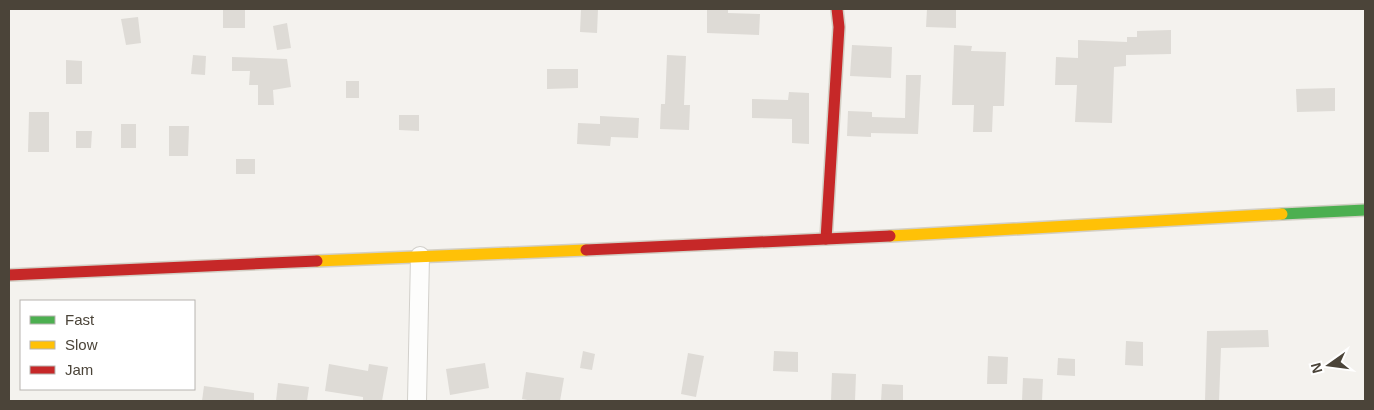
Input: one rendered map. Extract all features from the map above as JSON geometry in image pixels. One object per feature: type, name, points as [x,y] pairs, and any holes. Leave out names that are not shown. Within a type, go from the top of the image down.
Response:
[{"type":"main road","points":[[826,239],[839,27],[837,9]]},
{"type":"main road","points":[[9,275],[826,239],[1365,210]]},
{"type":"street","points":[[417,401],[420,256]]},
{"type":"building","points":[[223,9],[245,9],[245,28],[223,28]]},
{"type":"building","points":[[581,9],[598,9],[597,33],[580,32]]},
{"type":"building","points":[[707,9],[728,9],[728,13],[760,14],[759,35],[707,33]]},
{"type":"building","points":[[927,9],[956,9],[956,28],[926,27]]},
{"type":"building","points":[[138,17],[141,43],[126,45],[121,19]]},
{"type":"building","points":[[287,23],[291,48],[277,50],[273,26]]},
{"type":"building","points":[[1171,30],[1171,54],[1126,55],[1126,66],[1114,67],[1112,123],[1075,122],[1077,85],[1055,85],[1056,57],[1078,58],[1078,40],[1127,42],[1127,37],[1137,37],[1137,31]]},
{"type":"building","points":[[852,45],[892,47],[891,78],[850,76]]},
{"type":"building","points":[[954,45],[972,46],[971,51],[1006,52],[1004,106],[993,106],[992,132],[973,132],[974,105],[952,105]]},
{"type":"building","points":[[193,55],[206,56],[205,75],[191,74]]},
{"type":"building","points":[[667,55],[686,56],[684,105],[690,105],[689,130],[660,129],[661,104],[665,104]]},
{"type":"building","points":[[232,57],[287,59],[291,87],[273,90],[274,105],[258,105],[258,85],[249,85],[250,71],[232,71]]},
{"type":"building","points":[[66,60],[82,61],[82,84],[66,84]]},
{"type":"building","points":[[547,69],[578,69],[578,88],[547,89]]},
{"type":"building","points":[[906,75],[921,75],[918,134],[871,133],[871,137],[847,136],[848,111],[872,112],[872,117],[905,118]]},
{"type":"building","points":[[346,81],[359,81],[359,98],[346,98]]},
{"type":"building","points":[[1335,88],[1335,111],[1297,112],[1296,89]]},
{"type":"building","points":[[789,92],[809,93],[809,144],[792,143],[792,119],[752,118],[752,99],[788,100]]},
{"type":"building","points":[[29,112],[49,112],[49,152],[28,152]]},
{"type":"building","points":[[399,115],[419,115],[419,131],[399,130]]},
{"type":"building","points":[[600,116],[639,118],[638,138],[611,137],[610,146],[577,144],[578,123],[600,124]]},
{"type":"building","points":[[121,124],[136,124],[136,148],[121,148]]},
{"type":"building","points":[[169,126],[189,126],[188,156],[169,156]]},
{"type":"building","points":[[76,131],[92,131],[91,148],[76,148]]},
{"type":"building","points":[[236,159],[255,159],[255,174],[236,174]]},
{"type":"building","points":[[1268,330],[1269,347],[1221,348],[1219,401],[1205,401],[1207,331]]},
{"type":"building","points":[[1126,341],[1143,342],[1143,366],[1125,365]]},
{"type":"building","points":[[583,351],[595,354],[592,370],[580,368]]},
{"type":"building","points":[[774,351],[798,352],[798,372],[773,371]]},
{"type":"building","points":[[688,353],[704,356],[696,397],[681,394]]},
{"type":"building","points":[[988,356],[1008,357],[1007,384],[987,384]]},
{"type":"building","points":[[1058,358],[1075,359],[1075,376],[1057,375]]},
{"type":"building","points":[[485,363],[489,388],[450,395],[446,369]]},
{"type":"building","points":[[329,364],[368,371],[369,364],[388,367],[382,401],[363,401],[363,397],[325,391]]},
{"type":"building","points":[[526,372],[564,378],[560,401],[522,399]]},
{"type":"building","points":[[832,373],[856,374],[855,401],[831,401]]},
{"type":"building","points":[[1023,378],[1043,379],[1042,401],[1022,401]]},
{"type":"building","points":[[278,383],[309,387],[307,401],[276,401]]},
{"type":"building","points":[[882,384],[903,385],[903,401],[881,401]]},
{"type":"building","points":[[204,386],[254,393],[254,401],[202,401]]},
{"type":"traffic: fast","points":[[1282,214],[1365,210]]},
{"type":"traffic: slow","points":[[890,236],[1282,214]]},
{"type":"traffic: slow","points":[[317,261],[586,250]]},
{"type":"traffic: jam","points":[[826,239],[839,27],[837,9]]},
{"type":"traffic: jam","points":[[586,250],[890,236]]},
{"type":"traffic: jam","points":[[9,275],[317,261]]}]
